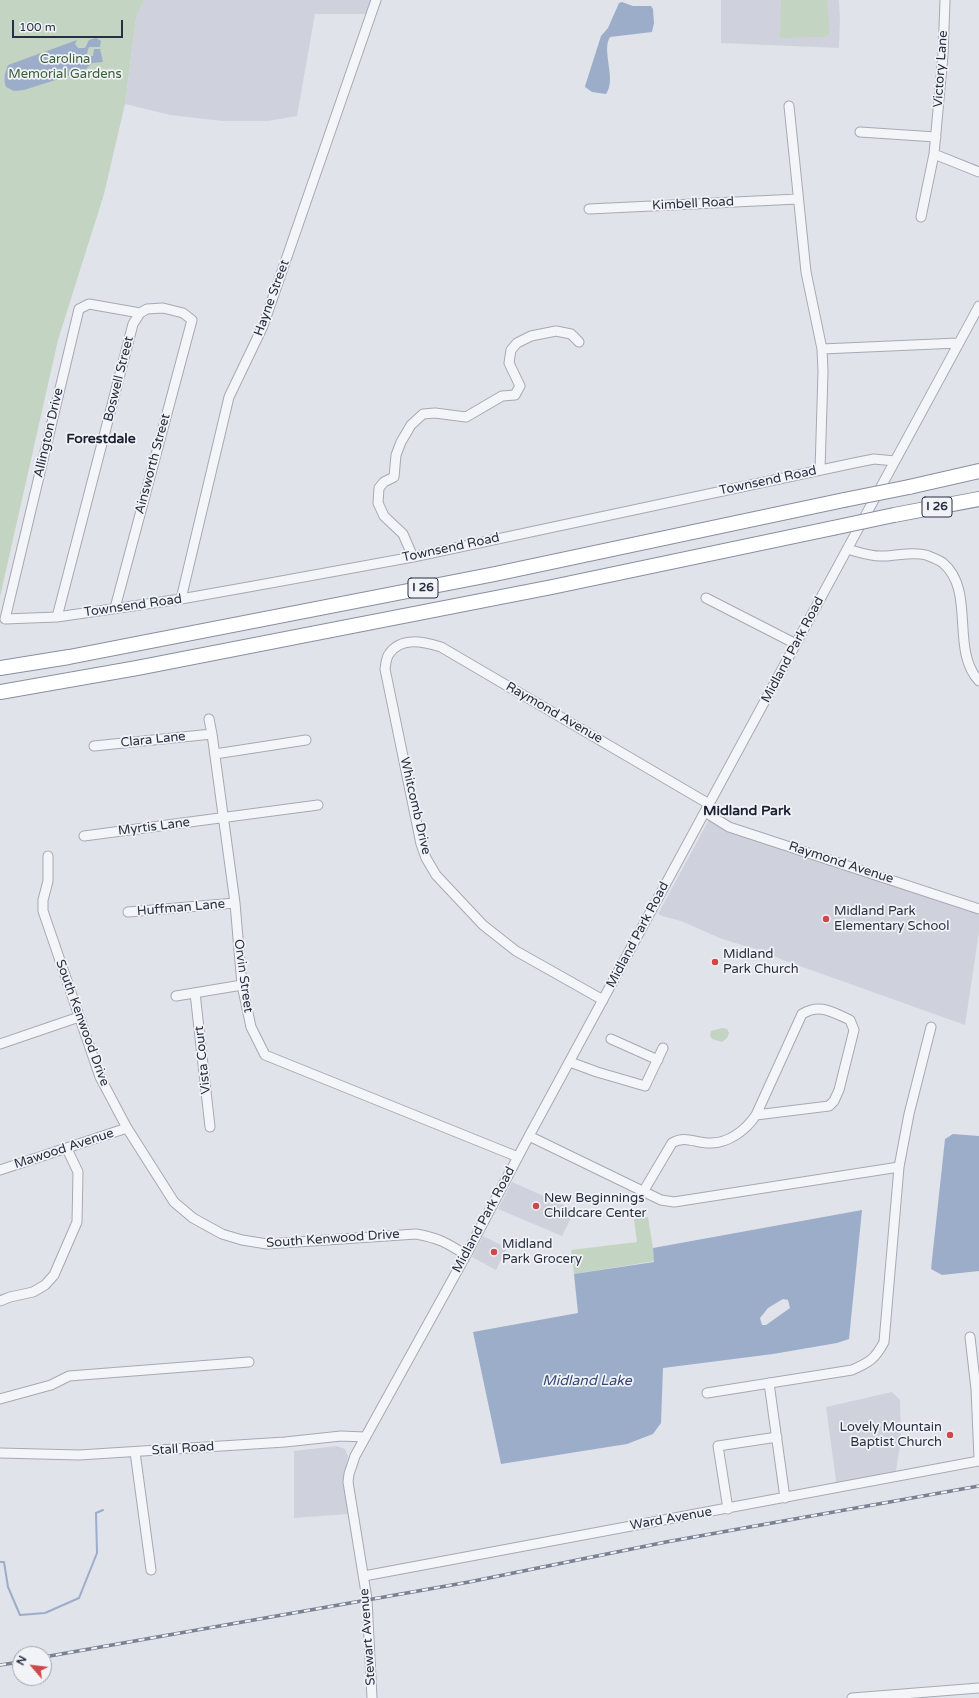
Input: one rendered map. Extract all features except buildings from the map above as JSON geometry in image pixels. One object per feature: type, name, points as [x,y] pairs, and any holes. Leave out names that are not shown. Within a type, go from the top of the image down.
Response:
[{"type":"highway","name":"I 26","points":[[0,668],[69,657],[495,574],[979,472]]},
{"type":"highway","name":"I 26","points":[[0,692],[137,668],[536,590],[894,515],[979,499]]},
{"type":"street","name":"Hayne Street","points":[[181,599],[229,397],[263,326],[376,0]]},
{"type":"street","name":"Victory Lane","points":[[920,217],[934,154],[936,137],[943,55],[945,0]]},
{"type":"street","points":[[789,106],[806,272],[822,349],[823,372],[820,470]]},
{"type":"street","points":[[860,132],[936,137]]},
{"type":"street","points":[[934,154],[979,172]]},
{"type":"street","name":"Kimbell Road","points":[[589,209],[798,199]]},
{"type":"street","name":"Allington Drive","points":[[5,619],[79,309],[90,304],[140,313]]},
{"type":"street","name":"Midland Park Road","points":[[364,1576],[348,1482],[355,1456],[466,1255],[979,306]]},
{"type":"street","name":"Ainsworth Street","points":[[115,608],[192,320],[183,313],[163,308],[147,309],[140,313]]},
{"type":"street","name":"Boswell Street","points":[[57,617],[133,324],[140,313]]},
{"type":"street","points":[[413,557],[404,534],[384,516],[378,503],[379,488],[384,482],[394,477],[396,455],[401,442],[411,425],[423,414],[435,413],[466,417],[502,396],[515,395],[520,386],[509,363],[511,350],[517,343],[531,336],[556,331],[571,334],[579,342]]},
{"type":"street","points":[[822,349],[958,343]]},
{"type":"street","name":"Townsend Road","points":[[5,619],[57,617],[181,599],[413,557],[874,459],[895,461]]},
{"type":"street","points":[[848,549],[864,554],[882,557],[908,553],[924,555],[942,562],[952,575],[958,589],[962,606],[964,643],[968,663],[979,681]]},
{"type":"street","points":[[706,598],[796,644]]},
{"type":"street","name":"Whitcomb Drive","points":[[461,658],[442,647],[420,641],[407,642],[396,646],[388,655],[385,669],[421,844],[426,858],[436,875],[483,925],[516,951],[603,1000]]},
{"type":"street","name":"Raymond Avenue","points":[[461,658],[709,804]]},
{"type":"street","name":"Orvin Street","points":[[209,719],[224,818],[242,986],[251,1027],[265,1055],[518,1157]]},
{"type":"street","name":"Clara Lane","points":[[94,746],[212,734]]},
{"type":"street","points":[[215,754],[306,740]]},
{"type":"street","name":"Myrtis Lane","points":[[84,836],[318,805]]},
{"type":"street","name":"Raymond Avenue","points":[[705,812],[729,827],[979,910]]},
{"type":"street","name":"South Kenwood Drive","points":[[48,856],[48,881],[43,911],[78,1017],[100,1077],[128,1128],[174,1202],[193,1218],[222,1234],[242,1240],[267,1244],[416,1234],[432,1236],[444,1241],[466,1255]]},
{"type":"street","name":"Huffman Lane","points":[[128,912],[234,903]]},
{"type":"street","points":[[176,996],[242,986]]},
{"type":"street","name":"Vista Court","points":[[195,993],[210,1127]]},
{"type":"street","points":[[643,1192],[672,1142],[679,1138],[709,1143],[730,1139],[749,1126],[756,1115],[802,1014],[811,1008],[822,1008],[850,1020],[854,1030],[839,1090],[834,1101],[829,1106],[756,1115]]},
{"type":"street","points":[[0,1044],[78,1017]]},
{"type":"street","points":[[707,1393],[852,1370],[868,1363],[876,1356],[884,1342],[899,1167],[909,1114],[931,1027]]},
{"type":"street","points":[[612,1039],[658,1060]]},
{"type":"street","points":[[570,1062],[597,1072],[645,1086],[663,1048]]},
{"type":"street","name":"Mawood Avenue","points":[[0,1170],[128,1128]]},
{"type":"street","points":[[529,1136],[643,1192],[661,1200],[674,1202],[899,1167]]},
{"type":"street","points":[[0,1301],[10,1297],[33,1292],[45,1284],[54,1275],[77,1222],[78,1172],[67,1149]]},
{"type":"street","points":[[970,1336],[976,1389],[979,1458]]},
{"type":"street","points":[[0,1399],[51,1385],[69,1376],[249,1362]]},
{"type":"street","points":[[769,1383],[785,1498]]},
{"type":"street","name":"Stall Road","points":[[0,1453],[79,1456],[285,1442],[342,1436],[365,1438]]},
{"type":"street","points":[[728,1509],[718,1446],[777,1437]]},
{"type":"street","points":[[136,1452],[151,1570]]},
{"type":"street","name":"Ward Avenue","points":[[364,1576],[979,1461]]},
{"type":"street","name":"Stewart Avenue","points":[[364,1576],[367,1599],[372,1698]]},
{"type":"street","points":[[852,1698],[979,1688]]},
{"type":"shaded area","points":[[144,0],[376,0],[371,14],[315,14],[297,116],[268,121],[222,121],[170,115],[125,104],[136,18]]},
{"type":"shaded area","points":[[721,0],[839,0],[839,48],[721,43]]},
{"type":"shaded area","name":"Midland Park Elementary School","points":[[711,816],[979,909],[979,932],[965,1025],[783,960],[762,951],[722,939],[681,921],[658,914]]},
{"type":"shaded area","points":[[512,1182],[575,1210],[562,1236],[498,1209]]},
{"type":"shaded area","points":[[483,1236],[507,1248],[496,1270],[472,1257]]},
{"type":"shaded area","points":[[892,1392],[900,1400],[901,1439],[895,1477],[837,1488],[826,1407]]},
{"type":"shaded area","points":[[336,1446],[345,1449],[348,1456],[344,1477],[348,1514],[294,1518],[294,1451]]},
{"type":"green space","name":"Carolina Memorial Gardens","points":[[0,0],[144,0],[136,18],[125,104],[104,194],[58,340],[0,597]]},
{"type":"green space","points":[[781,0],[827,0],[830,34],[824,37],[780,38]]},
{"type":"green space","points":[[722,1028],[727,1029],[729,1033],[727,1038],[722,1042],[712,1039],[710,1036],[711,1031]]},
{"type":"green space","points":[[648,1217],[655,1261],[574,1274],[571,1250],[637,1242],[634,1219]]},
{"type":"water","points":[[622,2],[633,6],[651,6],[653,9],[654,23],[652,32],[610,37],[607,50],[610,73],[609,88],[606,94],[592,92],[585,87],[601,36],[608,28],[619,3]]},
{"type":"water","points":[[96,38],[101,41],[100,47],[89,47],[87,53],[89,56],[93,56],[94,49],[100,49],[103,62],[92,63],[84,71],[24,90],[14,91],[6,87],[5,76],[8,65],[77,40],[75,44],[78,48],[85,48],[89,40]]},
{"type":"water","points":[[953,1134],[979,1136],[979,1271],[942,1275],[931,1269],[945,1139]]},
{"type":"water","name":"Midland Lake","points":[[862,1210],[849,1339],[837,1343],[773,1354],[663,1368],[661,1423],[653,1434],[627,1444],[501,1464],[473,1332],[578,1313],[574,1274],[654,1262],[653,1248]],"holes":[[[783,1299],[788,1300],[790,1308],[766,1325],[762,1325],[760,1318],[768,1308]]]},
{"type":"waterway","points":[[0,1562],[4,1562],[8,1587],[20,1615],[45,1613],[79,1598],[97,1553],[96,1513],[103,1510]]},
{"type":"railway","points":[[52,1656],[469,1582],[666,1542],[979,1486]]},
{"type":"railway","points":[[0,1665],[12,1663]]},
{"type":"place","name":"Midland Park Elementary School","points":[[826,919]]},
{"type":"place","name":"Midland Park Church","points":[[715,962]]},
{"type":"place","name":"New Beginnings Childcare Center","points":[[536,1206]]},
{"type":"place","name":"Midland Park Grocery","points":[[494,1252]]},
{"type":"place","name":"Lovely Mountain Baptist Church","points":[[950,1435]]},
{"type":"district","name":"Forestdale","points":[[101,439]]},
{"type":"district","name":"Midland Park","points":[[747,811]]}]
